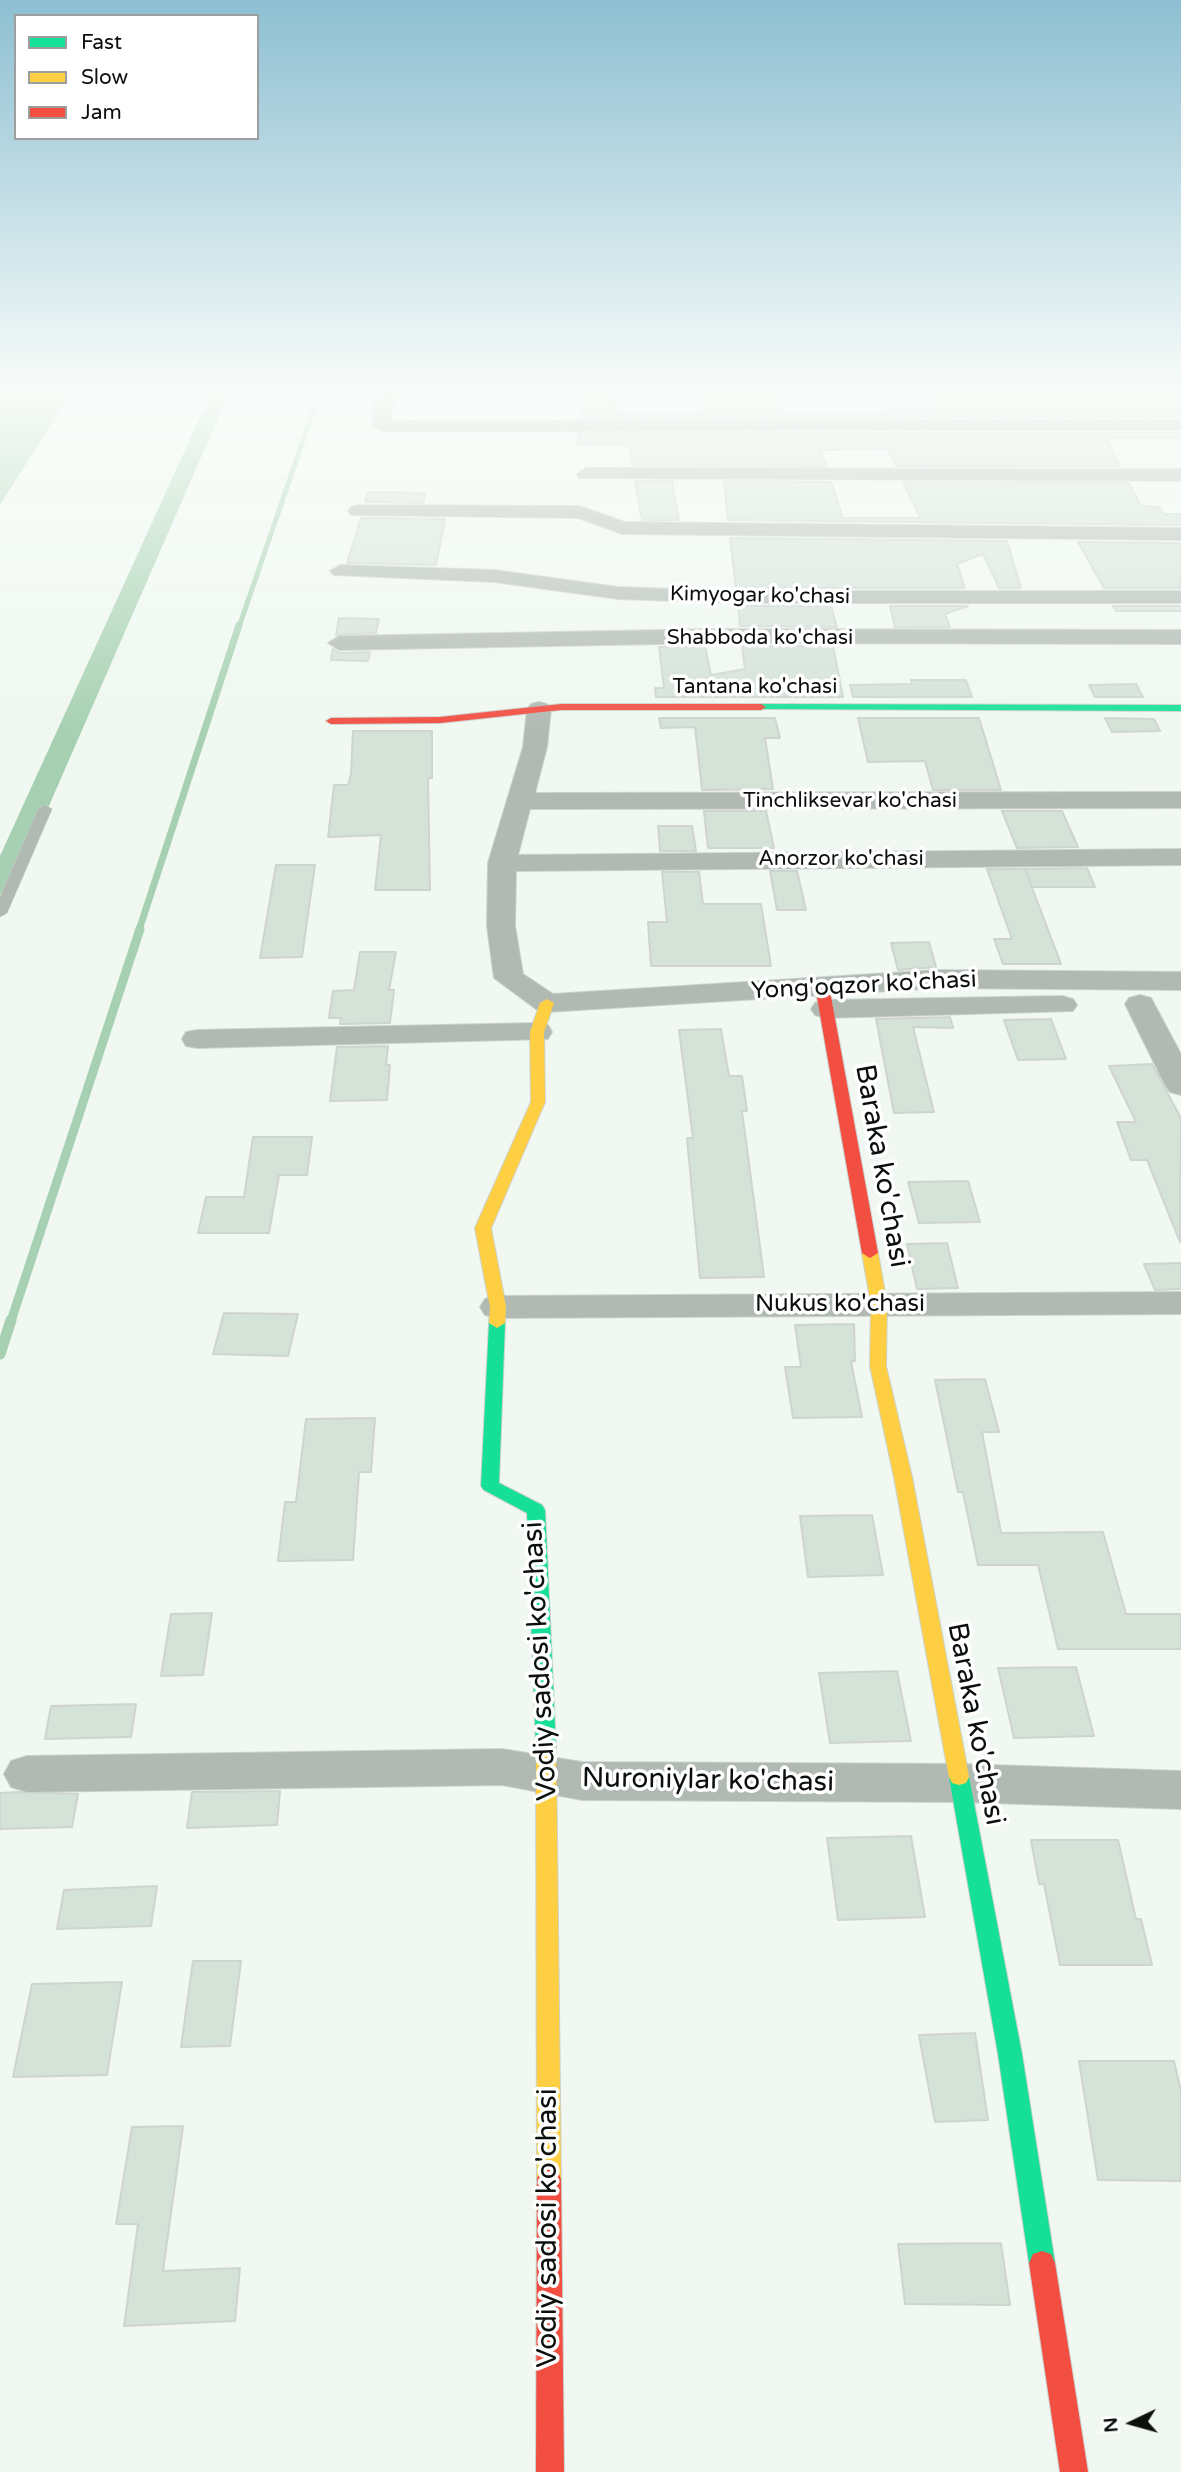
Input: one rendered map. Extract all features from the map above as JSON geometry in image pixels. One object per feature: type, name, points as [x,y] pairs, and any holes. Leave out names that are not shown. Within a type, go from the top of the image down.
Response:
[{"type":"street","points":[[358,511],[579,512],[622,528],[1181,534]]},
{"type":"street","name":"Kimyogar ko'chasi","points":[[341,571],[494,576],[618,593],[729,597],[1181,597]]},
{"type":"street","name":"Shabboda ko'chasi","points":[[339,643],[717,636],[1181,637]]},
{"type":"street","name":"Tantana ko'chasi","points":[[331,721],[440,720],[539,709],[1181,708]]},
{"type":"street","points":[[539,709],[535,747],[502,863],[501,926],[509,978],[547,1003]]},
{"type":"street","name":"Tinchliksevar ko'chasi","points":[[520,801],[1181,800]]},
{"type":"street","name":"Anorzor ko'chasi","points":[[502,863],[1181,857]]},
{"type":"street","name":"Yong'oqzor ko'chasi","points":[[547,1003],[824,998],[938,979],[1181,981]]},
{"type":"street","points":[[824,998],[1181,1004]]},
{"type":"street","name":"Baraka ko'chasi","points":[[824,998],[879,1304],[878,1366],[905,1490],[1010,2054],[1074,2472]]},
{"type":"street","name":"Vodiy sadosi ko'chasi","points":[[547,1003],[537,1032],[538,1102],[483,1228],[498,1307],[490,1486],[536,1510],[547,1777],[550,2472]]},
{"type":"street","points":[[1140,1004],[1181,1085]]},
{"type":"street","points":[[197,1039],[537,1032]]},
{"type":"street","name":"Nukus ko'chasi","points":[[498,1307],[1181,1303]]},
{"type":"street","name":"Nuroniylar ko'chasi","points":[[27,1774],[502,1767],[582,1781],[959,1783],[1181,1790]]},
{"type":"lane","points":[[0,913],[45,809]]},
{"type":"building","points":[[640,506],[677,506],[679,520],[642,520]]},
{"type":"building","points":[[727,506],[839,506],[843,518],[920,518],[915,506],[1147,506],[1159,507],[1164,514],[1181,514],[1181,525],[728,520]]},
{"type":"building","points":[[361,518],[445,519],[436,565],[347,563]]},
{"type":"building","points":[[730,538],[1007,541],[1021,588],[999,588],[983,554],[957,564],[965,588],[736,588]]},
{"type":"building","points":[[1078,542],[1181,543],[1181,588],[1104,588]]},
{"type":"building","points":[[738,606],[831,606],[837,627],[740,626]]},
{"type":"building","points":[[890,606],[968,606],[945,614],[950,627],[895,627]]},
{"type":"building","points":[[1113,606],[1181,606],[1181,611],[1116,611]]},
{"type":"building","points":[[339,618],[379,619],[376,633],[336,635]]},
{"type":"building","points":[[705,646],[711,675],[745,669],[742,646],[833,646],[843,697],[656,697],[655,688],[664,688],[659,647]]},
{"type":"building","points":[[333,649],[339,653],[370,652],[368,661],[331,660]]},
{"type":"building","points":[[911,680],[966,680],[972,697],[853,697],[850,685],[912,684]]},
{"type":"building","points":[[1136,684],[1143,697],[1095,697],[1089,685]]},
{"type":"building","points":[[659,718],[775,718],[780,738],[765,738],[773,789],[702,790],[695,727],[661,728]]},
{"type":"building","points":[[858,718],[979,718],[1001,790],[933,790],[925,761],[868,762]]},
{"type":"building","points":[[1105,718],[1154,719],[1160,731],[1112,732]]},
{"type":"building","points":[[353,731],[432,731],[432,778],[428,778],[430,890],[375,890],[381,835],[328,837],[334,785],[348,785],[351,774]]},
{"type":"building","points":[[704,811],[766,811],[774,848],[708,848]]},
{"type":"building","points":[[1002,811],[1062,811],[1078,847],[1017,848]]},
{"type":"building","points":[[658,826],[692,826],[696,851],[660,851]]},
{"type":"building","points":[[276,865],[315,865],[302,957],[260,958]]},
{"type":"building","points":[[1087,868],[1095,887],[1032,887],[1025,869]]},
{"type":"building","points":[[987,869],[1025,869],[1061,964],[1003,964],[994,939],[1012,939]]},
{"type":"building","points":[[770,871],[797,871],[806,910],[777,910]]},
{"type":"building","points":[[662,872],[699,872],[703,904],[761,904],[771,966],[651,966],[648,922],[667,922]]},
{"type":"building","points":[[929,942],[936,967],[898,970],[891,943]]},
{"type":"building","points":[[360,952],[396,952],[389,990],[394,990],[390,1023],[340,1024],[341,1018],[329,1018],[333,991],[354,990]]},
{"type":"building","points":[[950,1017],[953,1028],[913,1027],[934,1112],[894,1113],[876,1019]]},
{"type":"building","points":[[1051,1019],[1066,1059],[1018,1060],[1004,1020]]},
{"type":"building","points":[[721,1029],[729,1076],[742,1076],[747,1111],[742,1111],[764,1277],[700,1278],[687,1138],[693,1138],[679,1030]]},
{"type":"building","points":[[388,1046],[386,1065],[390,1065],[387,1100],[330,1101],[337,1047]]},
{"type":"building","points":[[1152,1064],[1181,1118],[1180,1242],[1147,1160],[1131,1160],[1117,1122],[1136,1122],[1109,1066]]},
{"type":"building","points":[[253,1137],[312,1137],[307,1175],[279,1175],[269,1233],[198,1233],[206,1197],[244,1197]]},
{"type":"building","points":[[968,1181],[980,1222],[919,1223],[908,1182]]},
{"type":"building","points":[[947,1243],[958,1288],[917,1289],[907,1244]]},
{"type":"building","points":[[1181,1263],[1181,1289],[1155,1290],[1144,1264]]},
{"type":"building","points":[[224,1313],[298,1314],[288,1356],[213,1354]]},
{"type":"building","points":[[854,1324],[855,1361],[851,1361],[862,1417],[793,1418],[785,1367],[801,1367],[795,1325]]},
{"type":"building","points":[[985,1379],[999,1432],[982,1432],[1001,1533],[1103,1532],[1126,1614],[1181,1614],[1181,1649],[1058,1649],[1038,1565],[978,1565],[963,1492],[958,1492],[935,1380]]},
{"type":"building","points":[[375,1418],[371,1472],[359,1472],[353,1560],[278,1561],[285,1502],[296,1502],[306,1419]]},
{"type":"building","points":[[872,1515],[883,1575],[808,1577],[800,1516]]},
{"type":"building","points":[[212,1613],[203,1675],[161,1676],[171,1614]]},
{"type":"building","points":[[1076,1667],[1094,1736],[1014,1738],[998,1668]]},
{"type":"building","points":[[897,1671],[911,1741],[830,1743],[819,1673]]},
{"type":"building","points":[[136,1704],[131,1737],[45,1739],[51,1706]]},
{"type":"building","points":[[280,1791],[277,1825],[187,1828],[192,1792]]},
{"type":"building","points":[[0,1793],[78,1794],[72,1827],[0,1829]]},
{"type":"building","points":[[911,1836],[925,1917],[838,1920],[827,1838]]},
{"type":"building","points":[[1031,1840],[1118,1840],[1136,1919],[1141,1919],[1152,1965],[1060,1965],[1044,1884],[1039,1884]]},
{"type":"building","points":[[157,1886],[151,1926],[57,1929],[64,1890]]},
{"type":"building","points":[[193,1961],[241,1961],[230,2046],[181,2047]]},
{"type":"building","points":[[122,1982],[107,2075],[13,2077],[32,1984]]},
{"type":"building","points":[[975,2033],[988,2120],[935,2122],[919,2035]]},
{"type":"building","points":[[1079,2061],[1174,2061],[1181,2091],[1181,2181],[1098,2180]]},
{"type":"building","points":[[183,2126],[163,2271],[240,2268],[235,2321],[124,2326],[138,2224],[116,2224],[132,2127]]},
{"type":"building","points":[[1001,2243],[1010,2305],[905,2304],[898,2244]]},
{"type":"waterway","points":[[0,886],[169,506]]},
{"type":"waterway","points":[[239,627],[280,506]]},
{"type":"waterway","points":[[139,930],[239,625]]},
{"type":"waterway","points":[[11,1321],[140,929]]},
{"type":"waterway","points":[[0,1354],[11,1320]]},
{"type":"traffic: fast","points":[[761,707],[1181,708]]},
{"type":"traffic: fast","points":[[497,1323],[490,1486],[536,1510],[546,1749]]},
{"type":"traffic: fast","points":[[959,1777],[1010,2054],[1042,2263]]},
{"type":"traffic: slow","points":[[497,1323],[498,1307],[483,1228],[538,1102],[537,1032],[547,1003]]},
{"type":"traffic: slow","points":[[870,1253],[879,1304],[878,1366],[903,1477],[959,1777]]},
{"type":"traffic: slow","points":[[546,1749],[549,2179]]},
{"type":"traffic: jam","points":[[331,721],[440,720],[561,707],[761,707]]},
{"type":"traffic: jam","points":[[822,986],[870,1253]]},
{"type":"traffic: jam","points":[[549,2179],[550,2472]]},
{"type":"traffic: jam","points":[[1042,2263],[1074,2472]]}]
